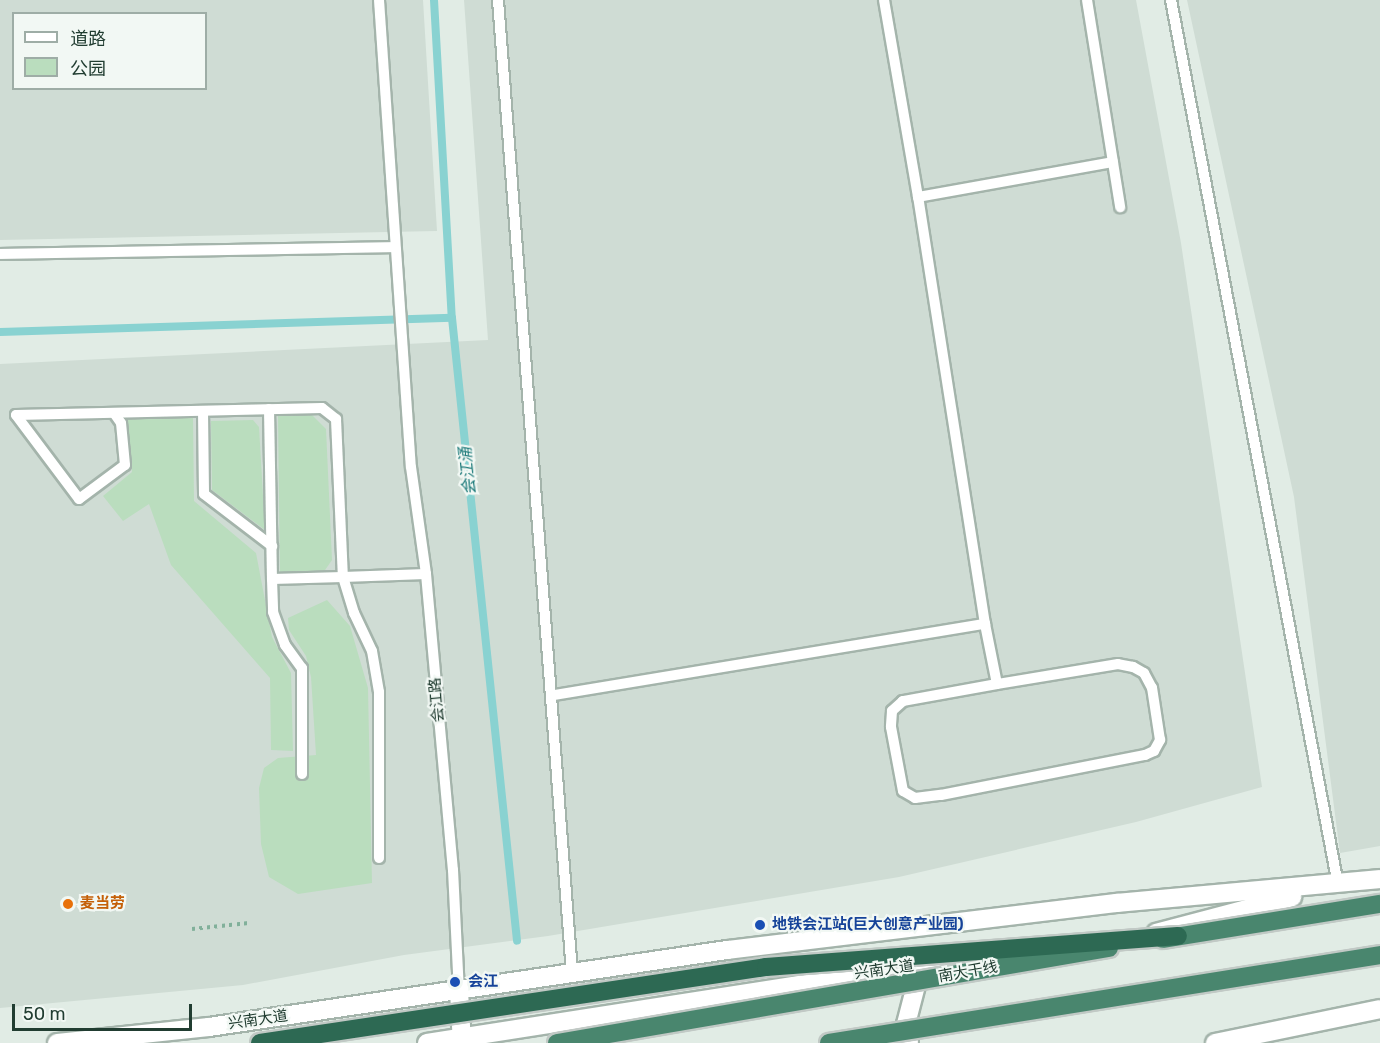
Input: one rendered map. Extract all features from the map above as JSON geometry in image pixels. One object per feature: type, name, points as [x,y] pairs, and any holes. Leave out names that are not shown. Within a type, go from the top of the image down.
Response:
[{"type":"highway","name":"南大干线","points":[[557,1043],[1178,936],[1380,904]]},
{"type":"highway","points":[[260,1043],[766,967],[1178,936]]},
{"type":"highway","points":[[829,1043],[1380,955]]},
{"type":"main road","name":"兴南大道","points":[[57,1043],[209,1027],[728,950],[1117,903],[1338,885],[1380,879]]},
{"type":"main road","name":"兴南大道","points":[[428,1043],[462,1040],[921,965],[1152,934],[1338,885]]},
{"type":"main road","points":[[909,1043],[906,1024],[909,1001],[921,965]]},
{"type":"main road","points":[[459,991],[462,1040]]},
{"type":"main road","points":[[1215,1043],[1380,1010]]},
{"type":"lane","name":"会江路","points":[[379,0],[395,248],[410,410],[411,467],[426,574],[453,870],[459,991]]},
{"type":"lane","points":[[498,0],[554,695],[572,973]]},
{"type":"lane","points":[[884,0],[918,197],[985,624],[997,684]]},
{"type":"lane","points":[[1087,0],[1120,207]]},
{"type":"lane","points":[[1171,0],[1338,885]]},
{"type":"lane","points":[[918,197],[1113,162]]},
{"type":"lane","points":[[0,254],[395,248]]},
{"type":"lane","points":[[114,412],[121,423],[125,465],[79,499],[16,415],[114,412],[322,408],[336,419],[343,577],[354,613],[372,651],[379,692],[379,858]]},
{"type":"lane","points":[[269,409],[273,612],[285,645],[302,668],[302,774]]},
{"type":"lane","points":[[203,411],[204,494],[272,546]]},
{"type":"lane","points":[[272,579],[426,574]]},
{"type":"lane","points":[[554,695],[985,624]]},
{"type":"lane","points":[[1118,664],[1133,667],[1144,673],[1152,688],[1160,740],[1154,752],[1134,757],[941,795],[915,798],[903,791],[891,727],[892,711],[903,701],[997,684],[1118,664]]},
{"type":"path","points":[[192,929],[249,923]]},
{"type":"shaded area","points":[[0,0],[423,0],[437,231],[0,240]]},
{"type":"shaded area","points":[[464,0],[1136,0],[1181,243],[1262,787],[1136,822],[899,877],[548,936],[404,955],[243,985],[0,1008],[0,364],[488,340]]},
{"type":"shaded area","points":[[1187,0],[1380,0],[1380,846],[1340,853],[1294,497]]},
{"type":"green space","points":[[278,415],[312,415],[326,429],[332,560],[323,573],[280,574]]},
{"type":"green space","points":[[127,418],[193,418],[194,501],[256,553],[272,637],[291,673],[293,751],[271,750],[270,678],[171,565],[149,504],[123,521],[103,496],[132,472]]},
{"type":"green space","points":[[253,420],[259,427],[265,530],[212,490],[211,421]]},
{"type":"green space","points":[[327,600],[350,626],[368,688],[372,883],[298,894],[269,877],[261,844],[259,788],[264,768],[278,758],[316,755],[311,677],[306,656],[289,630],[288,618]]},
{"type":"waterway","name":"会江涌","points":[[434,0],[452,318],[517,941]]},
{"type":"waterway","points":[[0,332],[452,318]]},
{"type":"place","name":"麦当劳","points":[[68,904]]},
{"type":"place","name":"地铁会江站(巨大创意产业园)","points":[[760,925]]},
{"type":"place","name":"会江","points":[[455,982]]}]
